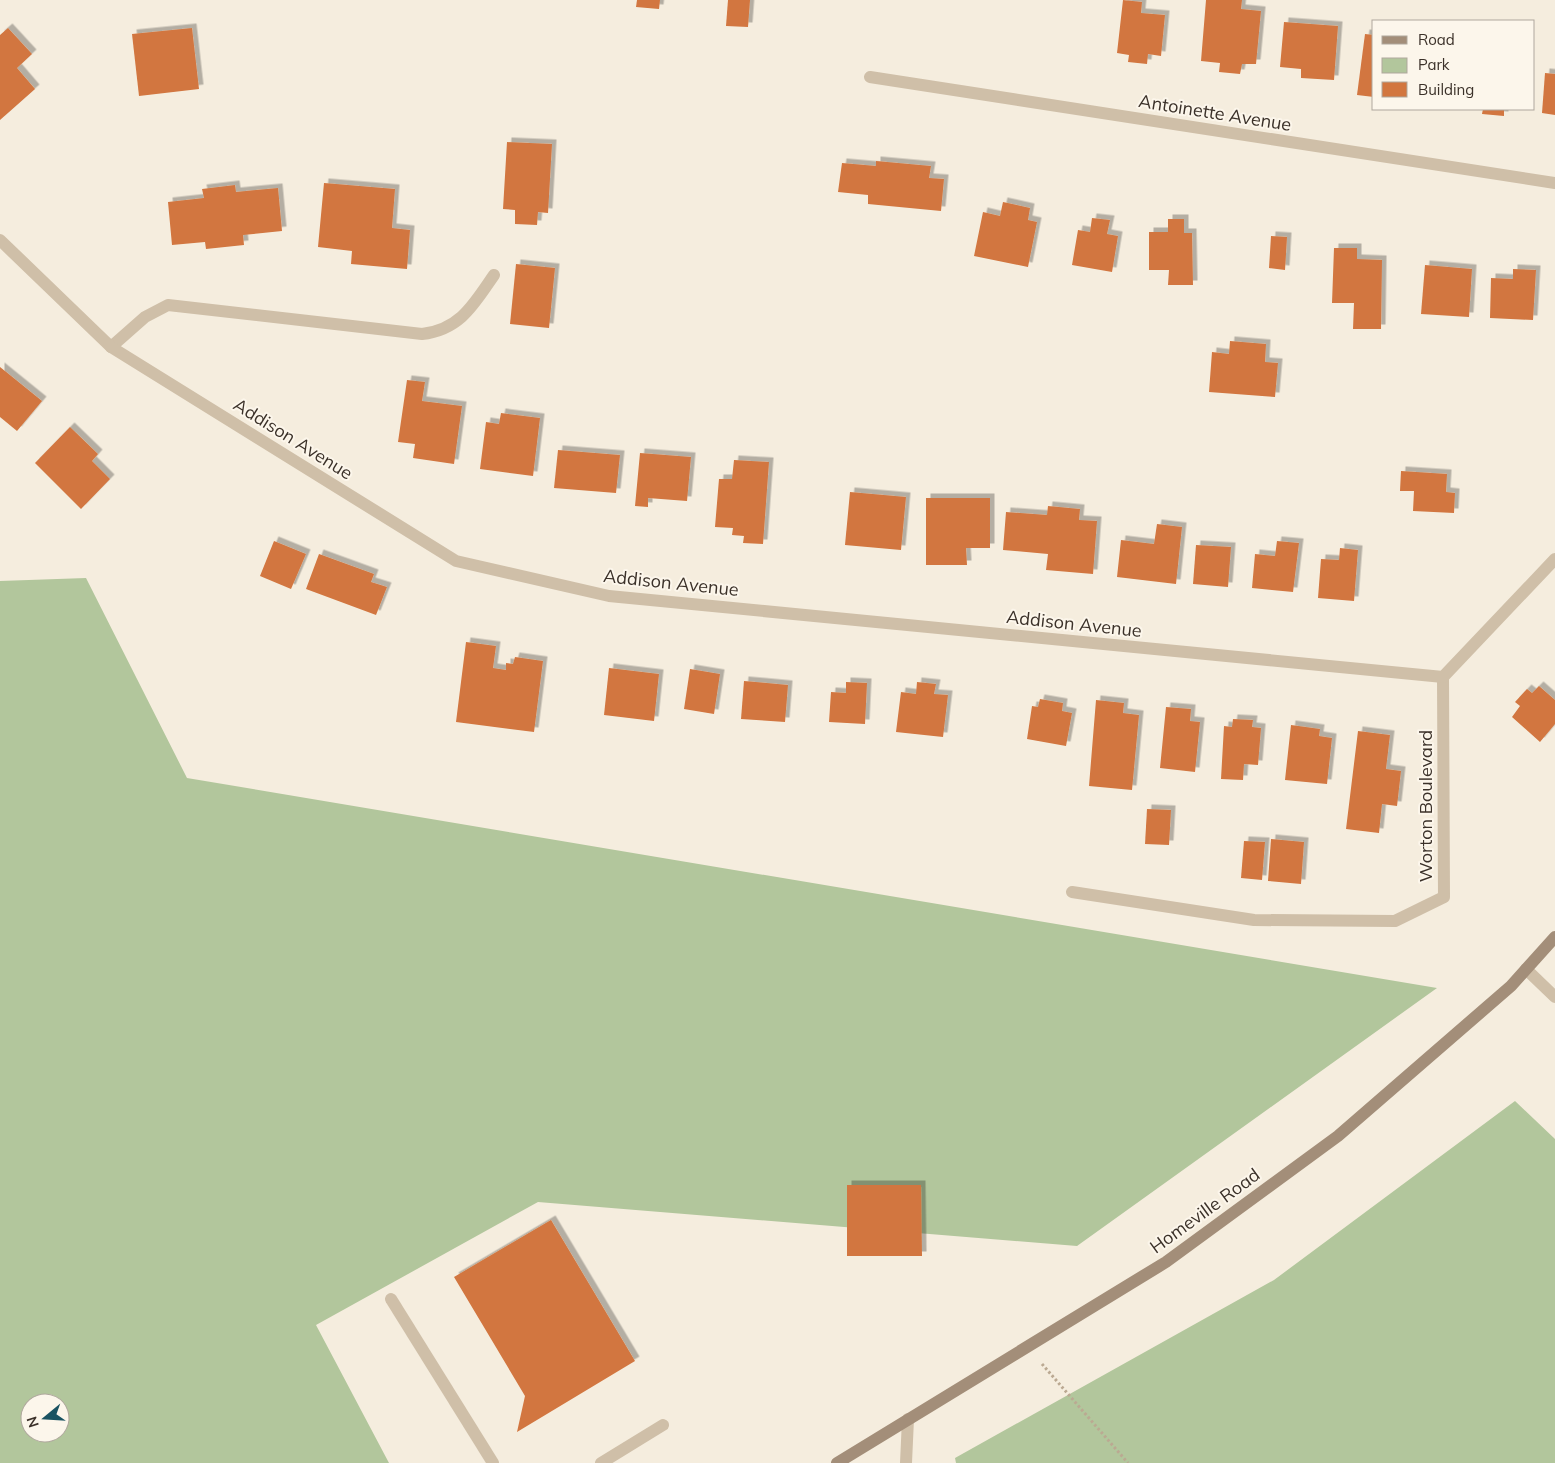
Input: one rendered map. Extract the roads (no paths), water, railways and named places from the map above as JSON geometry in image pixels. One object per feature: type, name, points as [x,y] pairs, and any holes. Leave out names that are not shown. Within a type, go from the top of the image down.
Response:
[{"type":"street","name":"Antoinette Avenue","points":[[870,77],[1555,183]]},
{"type":"street","name":"Addison Avenue","points":[[0,240],[111,347],[456,561],[609,596],[1443,677]]},
{"type":"street","points":[[111,347],[145,317],[168,305],[422,334],[438,332],[450,326],[469,310],[494,275]]},
{"type":"street","points":[[1443,677],[1555,559]]},
{"type":"street","name":"Worton Boulevard","points":[[1072,892],[1254,920],[1395,921],[1444,897],[1443,677]]},
{"type":"street","name":"Homeville Road","points":[[836,1463],[1166,1262],[1338,1136],[1510,986],[1555,937]]},
{"type":"street","points":[[1526,969],[1555,997]]},
{"type":"street","points":[[391,1299],[493,1463]]},
{"type":"street","points":[[906,1463],[908,1419]]},
{"type":"street","points":[[601,1463],[663,1425]]}]
